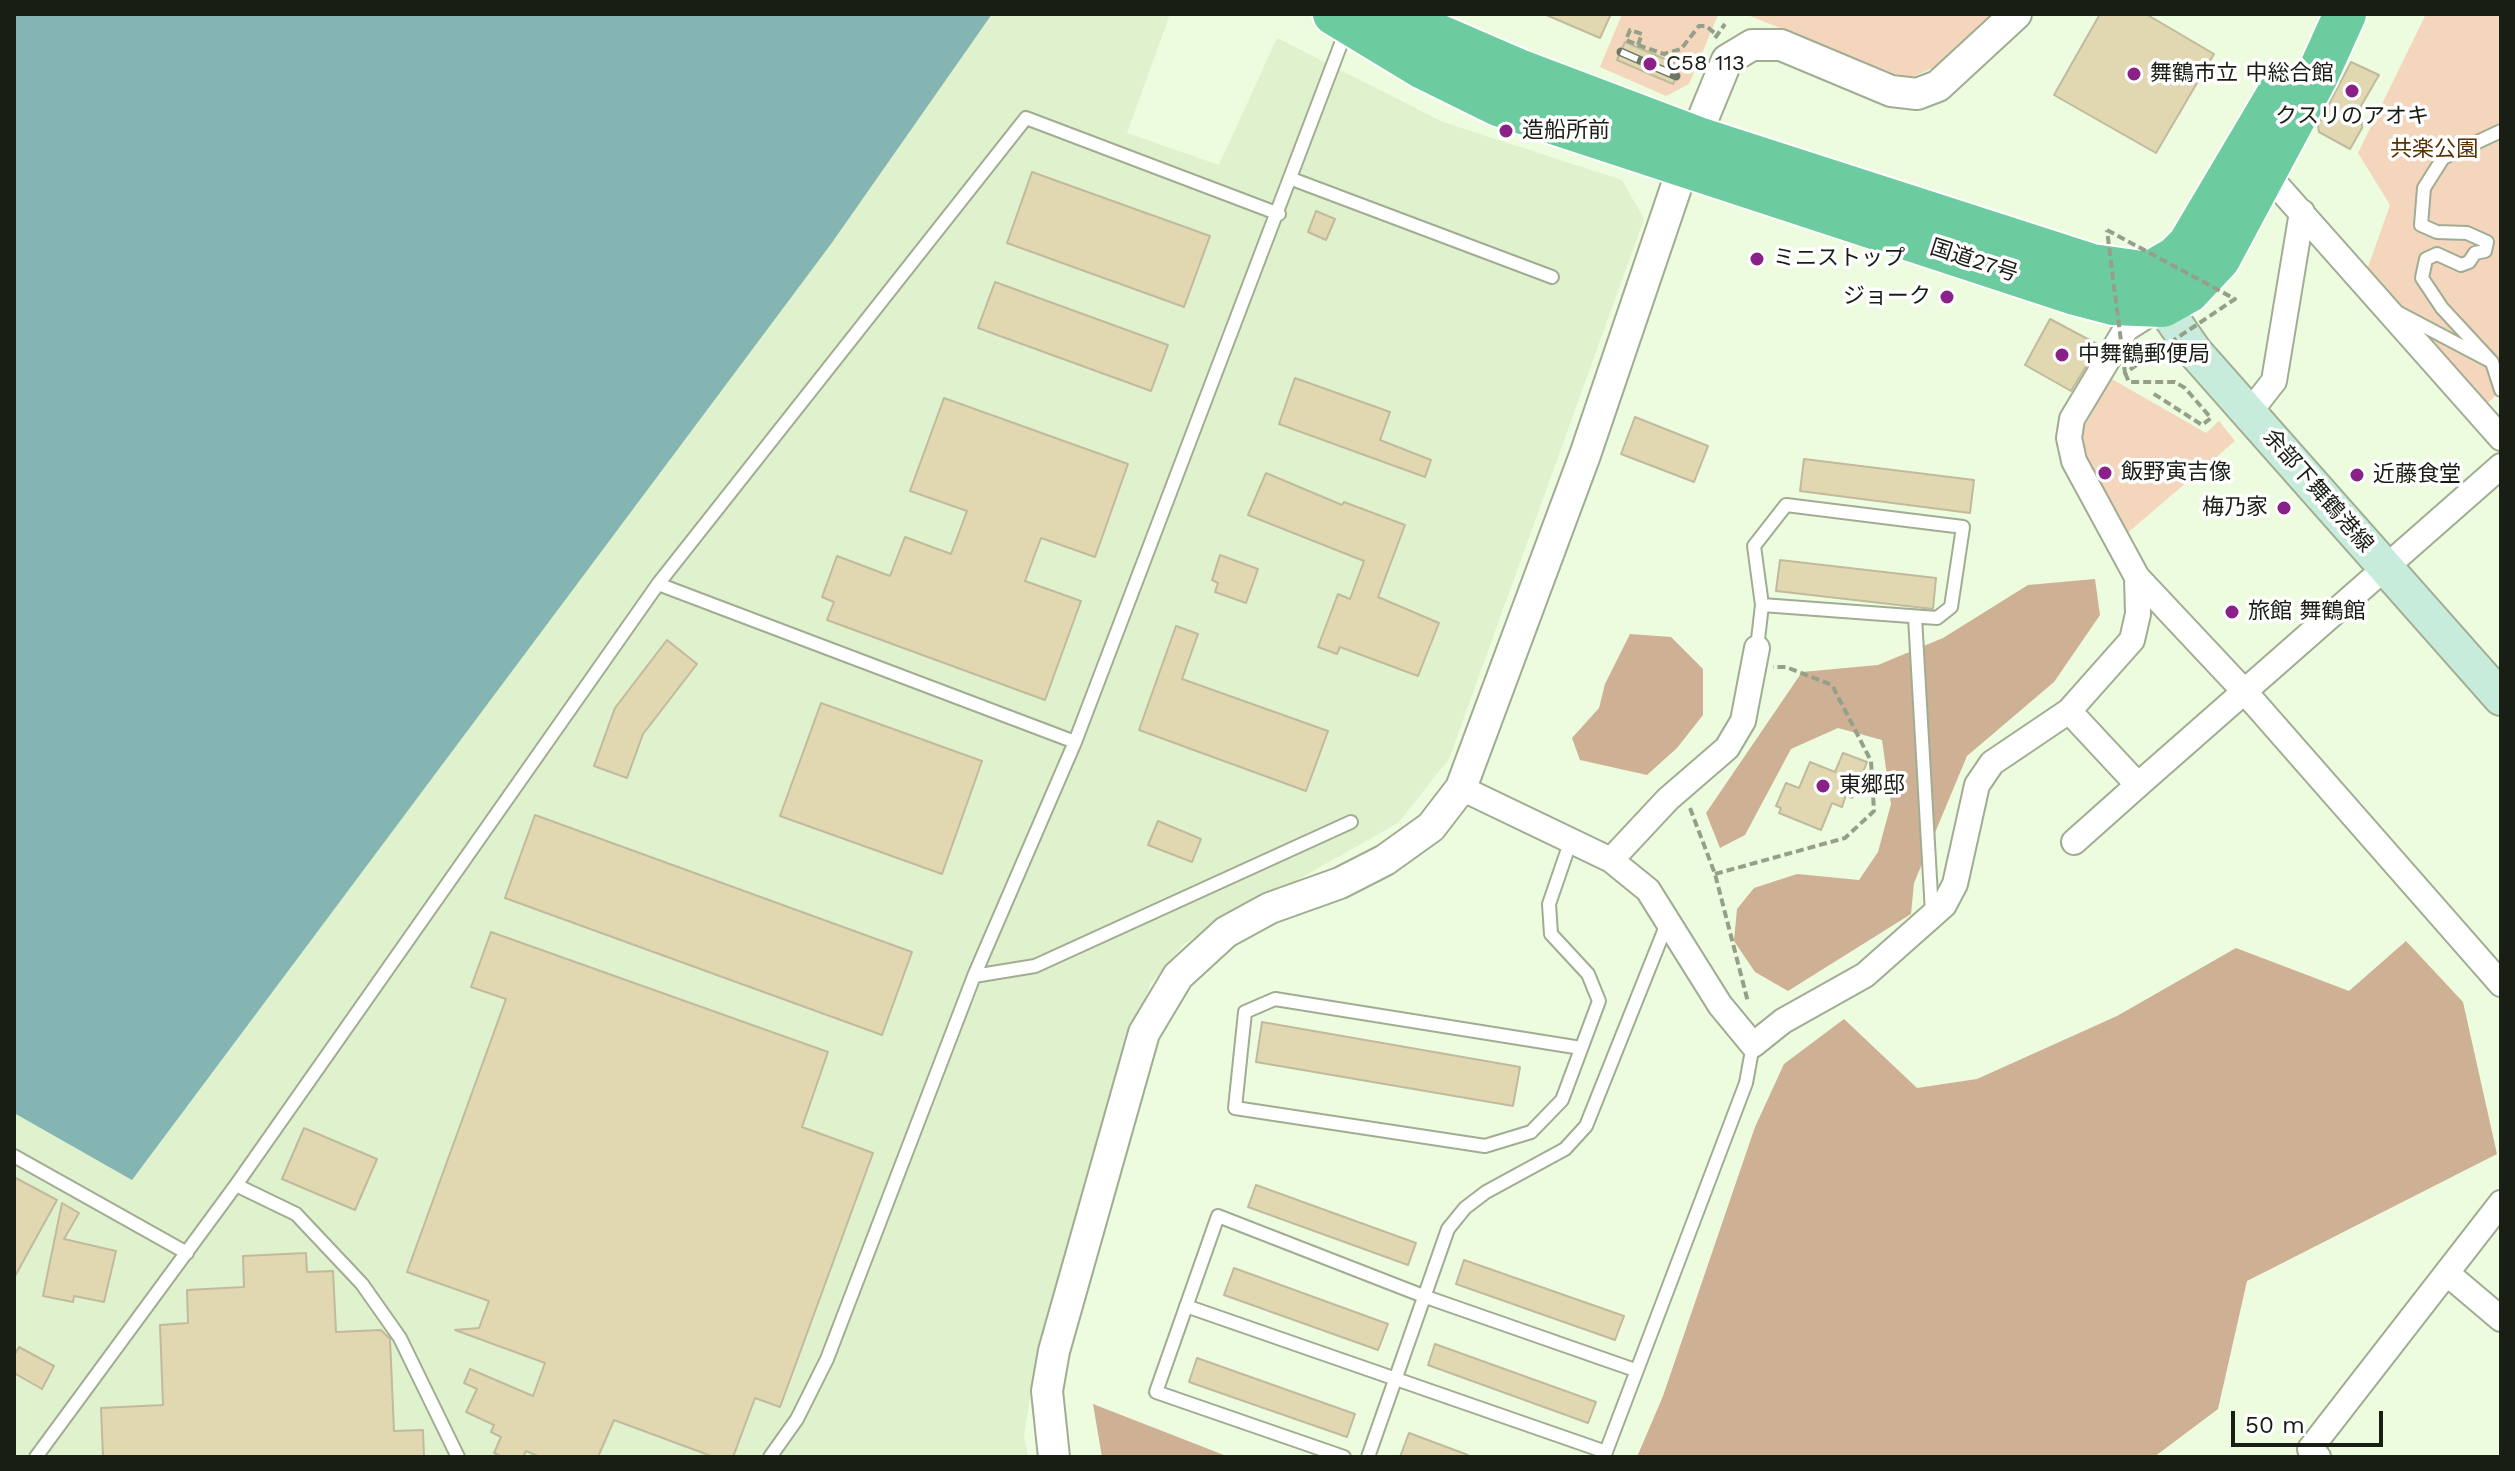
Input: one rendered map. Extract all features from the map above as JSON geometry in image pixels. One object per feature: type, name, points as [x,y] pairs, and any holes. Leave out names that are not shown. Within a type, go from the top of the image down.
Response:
[{"type":"highway","name":"国道27号","points":[[1389,14],[1521,71],[1691,153],[2075,294],[2113,304],[2156,290]]},
{"type":"highway","points":[[2329,14],[2189,244],[2175,258],[2156,290],[2188,292],[2219,259],[2266,173],[2345,14]]},
{"type":"highway","name":"国道27号","points":[[1345,18],[1498,105],[1691,153]]},
{"type":"main road","name":"余部下舞鶴港線","points":[[2156,290],[2195,352],[2501,698]]},
{"type":"street","points":[[1054,1457],[1047,1391],[1054,1351],[1131,1070],[1144,1033],[1162,1000],[1194,960],[1226,932],[1270,908],[1340,883],[1385,860],[1431,827],[1461,788],[1727,60],[1752,45],[1781,45],[1891,91],[1917,94],[1938,86],[2016,14]]},
{"type":"street","points":[[2266,173],[2501,438]]},
{"type":"street","points":[[2249,413],[2274,381],[2302,212]]},
{"type":"street","points":[[2156,290],[2126,329],[2072,419],[2069,438],[2074,461],[2137,577],[2497,972]]},
{"type":"street","points":[[2074,842],[2501,466]]},
{"type":"street","points":[[1461,788],[1611,860],[1648,890],[1720,1005],[1757,1042],[1783,1021],[1865,975],[1933,919],[1955,884],[1977,785],[1992,763],[2069,711],[2132,640],[2138,614],[2137,577]]},
{"type":"street","points":[[1611,860],[1682,787],[1727,748],[1743,721],[1755,658]]},
{"type":"street","points":[[2069,711],[2138,785]]},
{"type":"street","points":[[2318,1457],[2310,1449],[2449,1275],[2501,1203]]},
{"type":"street","points":[[2449,1275],[2501,1319]]},
{"type":"lane","points":[[770,1457],[797,1419],[827,1359],[974,976],[1075,742],[1279,214],[1345,18]]},
{"type":"lane","points":[[36,1457],[236,1185],[658,584],[1026,118],[1279,214]]},
{"type":"lane","points":[[2501,131],[2443,158],[2424,188],[2421,225],[2437,232],[2467,233],[2487,242],[2485,251],[2475,253],[2469,262],[2461,265],[2437,254],[2426,259],[2422,278],[2442,308],[2492,362],[2501,390]]},
{"type":"lane","points":[[1292,179],[1552,277]]},
{"type":"lane","points":[[2382,304],[2492,362]]},
{"type":"lane","points":[[1755,658],[1762,605],[1754,546],[1786,505],[1963,527],[1951,607],[1937,618],[1762,605]]},
{"type":"lane","points":[[658,584],[1075,742]]},
{"type":"lane","points":[[1915,617],[1933,919]]},
{"type":"lane","points":[[974,976],[1035,966],[1351,822]]},
{"type":"lane","points":[[1571,840],[1549,904],[1551,934],[1588,974],[1599,1001],[1562,1100],[1531,1132],[1485,1146],[1235,1108],[1245,1012],[1275,999],[1581,1048]]},
{"type":"lane","points":[[1368,1457],[1448,1229],[1465,1208],[1486,1192],[1565,1149],[1586,1126],[1669,920]]},
{"type":"lane","points":[[1186,1306],[1605,1454],[1746,1083],[1757,1042]]},
{"type":"lane","points":[[14,1156],[187,1253]]},
{"type":"lane","points":[[236,1185],[296,1214],[362,1284],[400,1338],[458,1457]]},
{"type":"lane","points":[[1344,1457],[1156,1392],[1218,1216],[1426,1297],[1635,1370]]},
{"type":"path","points":[[1711,49],[1725,24]]},
{"type":"path","points":[[1638,45],[1664,54],[1681,49],[1699,26],[1706,26],[1717,35]]},
{"type":"path","points":[[2125,373],[2235,299],[2107,230],[2125,373],[2129,382],[2175,382],[2185,388],[2211,418],[2202,425],[2151,392]]},
{"type":"path","points":[[1715,874],[1845,838],[1874,811],[1871,761],[1832,685],[1755,658]]},
{"type":"path","points":[[1682,787],[1715,874],[1757,1042]]},
{"type":"shaded area","points":[[992,14],[1170,14],[1127,133],[1219,165],[1277,38],[1443,122],[1622,180],[1644,219],[1449,759],[1398,823],[1184,944],[1151,983],[1120,1062],[1034,1373],[1024,1435],[1028,1457],[14,1457],[14,1113],[132,1179]]},
{"type":"shaded area","points":[[2095,579],[2100,615],[2054,682],[1967,756],[1914,883],[1911,914],[1788,991],[1755,972],[1734,941],[1737,909],[1754,888],[1797,874],[1859,880],[1878,852],[1891,804],[1882,740],[1838,728],[1791,749],[1745,835],[1720,848],[1706,813],[1802,672],[1878,665],[1943,638],[2028,585]]},
{"type":"shaded area","points":[[1630,634],[1671,637],[1703,669],[1703,715],[1677,748],[1647,775],[1580,760],[1572,738],[1599,708],[1605,684]]},
{"type":"shaded area","points":[[2406,941],[2463,1002],[2497,1154],[2247,1281],[2218,1409],[2154,1457],[1637,1457],[1663,1396],[1755,1127],[1784,1064],[1844,1019],[1917,1088],[1977,1079],[2117,1016],[2236,948],[2349,991]]},
{"type":"shaded area","points":[[1093,1404],[1229,1457],[1102,1457]]},
{"type":"green space","points":[[1622,14],[1718,15],[1689,84],[1666,96],[1600,67]]},
{"type":"green space","points":[[1745,14],[1992,14],[1937,66],[1908,79]]},
{"type":"green space","name":"共楽公園","points":[[2426,14],[2501,14],[2501,390],[2485,406],[2367,270],[2390,205],[2358,153]]},
{"type":"green space","points":[[2110,378],[2206,433],[2219,421],[2235,441],[2125,535],[2077,441]]},
{"type":"water","points":[[14,14],[992,14],[831,244],[132,1180],[14,1113]]},
{"type":"building","points":[[1544,14],[1611,14],[1600,38]]},
{"type":"building","name":"舞鶴市立 中総合館","points":[[2100,14],[2146,14],[2214,54],[2156,153],[2054,95]]},
{"type":"building","points":[[1625,42],[1681,66],[1673,84],[1617,60]]},
{"type":"building","name":"クスリのアオキ","points":[[2351,62],[2379,75],[2361,106],[2362,128],[2350,149],[2319,132],[2318,125]]},
{"type":"building","points":[[1032,172],[1210,236],[1184,307],[1007,243]]},
{"type":"building","points":[[1316,211],[1335,219],[1326,240],[1308,232]]},
{"type":"building","points":[[995,282],[1168,345],[1151,391],[978,328]]},
{"type":"building","points":[[2050,319],[2099,345],[2071,391],[2025,365]]},
{"type":"building","points":[[1295,378],[1390,412],[1380,440],[1431,460],[1425,477],[1279,424]]},
{"type":"building","points":[[944,398],[1128,464],[1095,557],[1041,538],[1025,581],[1081,601],[1045,700],[827,620],[834,602],[822,597],[837,556],[890,576],[905,537],[951,554],[967,511],[910,491]]},
{"type":"building","points":[[1635,417],[1708,446],[1694,482],[1621,454]]},
{"type":"building","points":[[1804,459],[1974,480],[1970,513],[1800,491]]},
{"type":"building","points":[[1266,473],[1342,505],[1344,502],[1405,525],[1378,597],[1439,623],[1418,676],[1340,647],[1337,654],[1318,647],[1338,594],[1350,599],[1364,561],[1248,515]]},
{"type":"building","points":[[1220,555],[1258,569],[1246,603],[1215,592],[1218,583],[1212,580]]},
{"type":"building","points":[[1780,560],[1936,578],[1933,609],[1776,591]]},
{"type":"building","points":[[1176,626],[1198,634],[1182,679],[1328,731],[1306,791],[1139,730]]},
{"type":"building","points":[[667,640],[697,664],[643,734],[627,778],[594,766],[615,708]]},
{"type":"building","points":[[821,703],[982,761],[942,874],[780,816]]},
{"type":"building","points":[[1843,753],[1867,762],[1862,775],[1868,777],[1862,791],[1856,789],[1852,798],[1846,795],[1842,807],[1832,803],[1821,830],[1779,813],[1781,808],[1776,806],[1786,783],[1799,788],[1810,762],[1835,772]]},
{"type":"building","points":[[535,815],[912,952],[882,1035],[505,898]]},
{"type":"building","points":[[1158,821],[1201,839],[1192,862],[1148,845]]},
{"type":"building","points":[[491,932],[828,1052],[802,1127],[873,1153],[780,1407],[755,1398],[733,1457],[714,1457],[614,1420],[598,1457],[540,1457],[526,1451],[523,1457],[503,1457],[494,1453],[501,1437],[491,1432],[494,1425],[466,1412],[477,1389],[464,1383],[470,1369],[533,1396],[545,1363],[455,1330],[479,1328],[489,1301],[407,1272],[506,999],[471,987]]},
{"type":"building","points":[[1262,1022],[1520,1067],[1513,1106],[1256,1062]]},
{"type":"building","points":[[304,1128],[377,1159],[355,1210],[282,1179]]},
{"type":"building","points":[[14,1177],[57,1200],[14,1278]]},
{"type":"building","points":[[1256,1185],[1416,1243],[1408,1265],[1248,1207]]},
{"type":"building","points":[[62,1203],[79,1213],[64,1239],[116,1251],[104,1302],[74,1296],[73,1302],[43,1296]]},
{"type":"building","points":[[306,1253],[307,1272],[333,1271],[336,1332],[381,1330],[390,1339],[394,1431],[423,1430],[424,1457],[103,1457],[101,1408],[163,1405],[160,1325],[188,1323],[187,1290],[244,1287],[243,1256]]},
{"type":"building","points":[[1464,1260],[1624,1316],[1615,1340],[1456,1284]]},
{"type":"building","points":[[1234,1268],[1388,1324],[1378,1350],[1224,1295]]},
{"type":"building","points":[[1435,1344],[1596,1402],[1588,1423],[1428,1365]]},
{"type":"building","points":[[19,1347],[54,1366],[42,1389],[14,1373],[14,1356]]},
{"type":"building","points":[[1197,1358],[1355,1414],[1347,1437],[1189,1382]]},
{"type":"building","points":[[1409,1433],[1468,1455],[1468,1457],[1400,1457]]},
{"type":"railway","points":[[1621,52],[1676,76]]},
{"type":"place","name":"C58 113","points":[[1650,64]]},
{"type":"place","name":"舞鶴市立 中総合館","points":[[2134,74]]},
{"type":"place","name":"クスリのアオキ","points":[[2352,91]]},
{"type":"place","name":"造船所前","points":[[1506,131]]},
{"type":"place","name":"ミニストップ","points":[[1757,259]]},
{"type":"place","name":"ジョーク","points":[[1947,297]]},
{"type":"place","name":"中舞鶴郵便局","points":[[2062,355]]},
{"type":"place","name":"飯野寅吉像","points":[[2105,473]]},
{"type":"place","name":"近藤食堂","points":[[2357,475]]},
{"type":"place","name":"梅乃家","points":[[2284,508]]},
{"type":"place","name":"旅館 舞鶴館","points":[[2232,612]]},
{"type":"place","name":"東郷邸","points":[[1823,786]]}]
